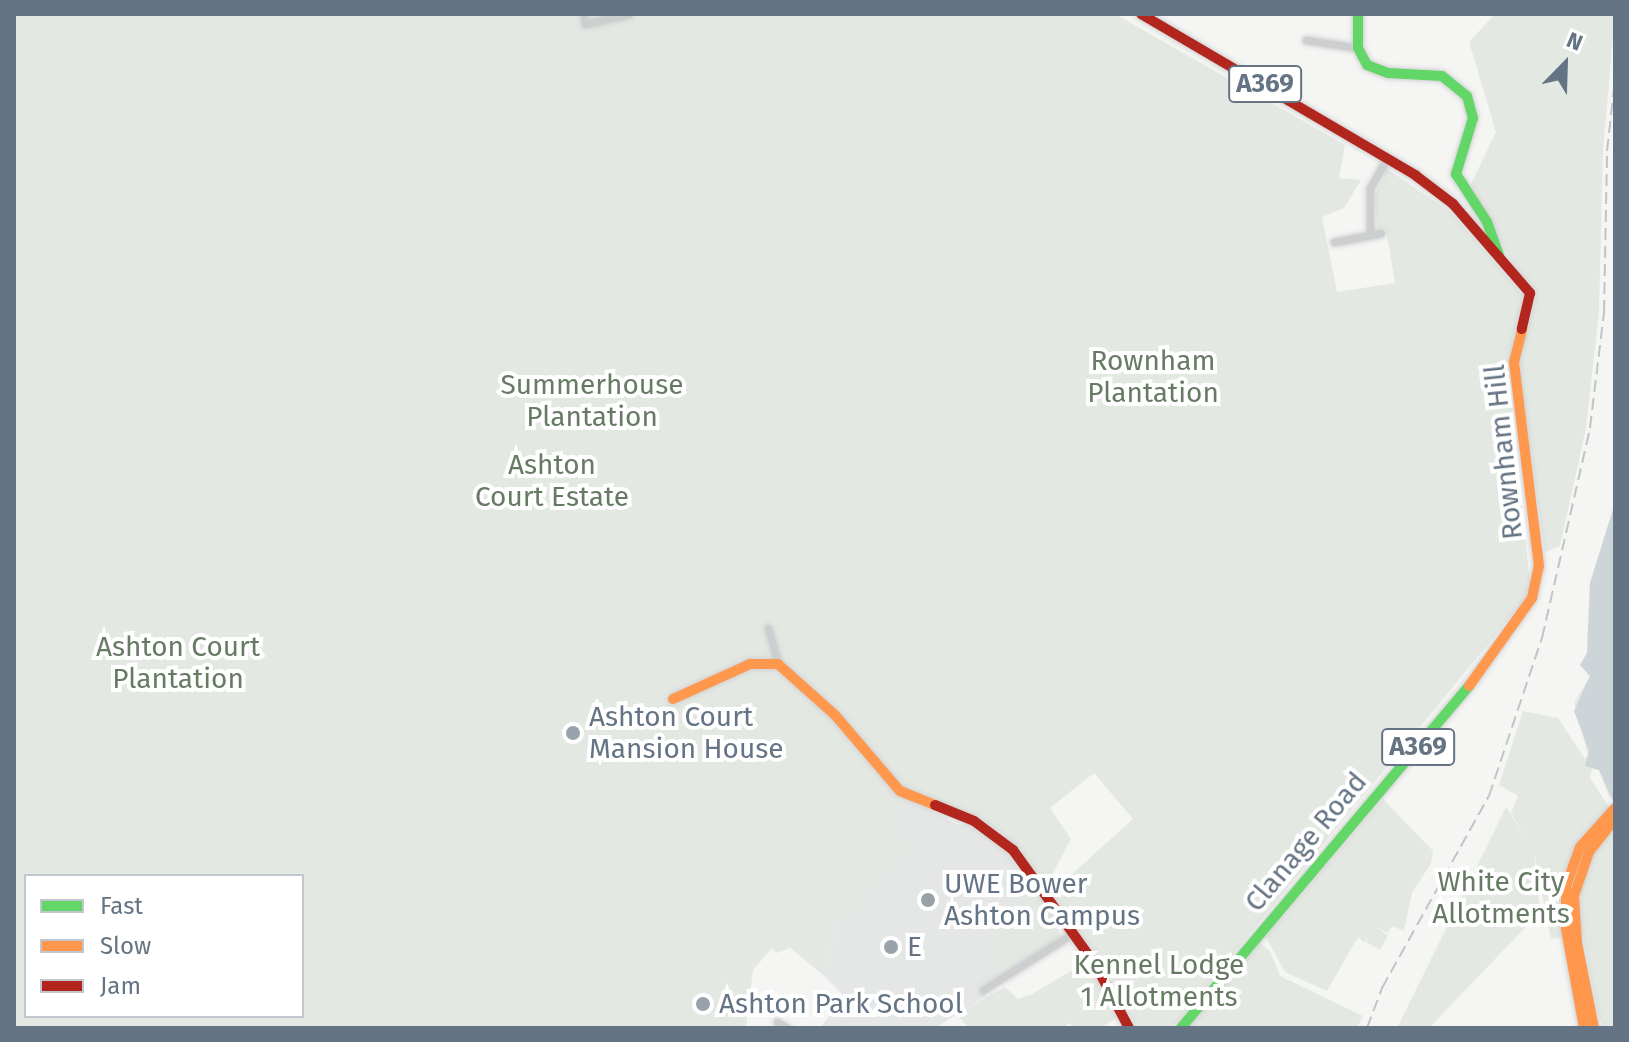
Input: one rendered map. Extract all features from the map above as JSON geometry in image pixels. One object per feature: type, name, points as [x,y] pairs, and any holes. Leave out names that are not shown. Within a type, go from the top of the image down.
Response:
[{"type":"main road","name":"Rownham Hill","points":[[1141,14],[1387,158],[1453,204],[1530,293],[1514,362],[1539,566]]},
{"type":"main road","points":[[1358,14],[1358,48],[1373,69],[1442,76],[1467,96],[1473,118],[1456,174],[1487,222],[1499,255]]},
{"type":"main road","name":"Clanage Road","points":[[1181,1028],[1471,684],[1532,598],[1539,566]]},
{"type":"main road","points":[[673,699],[750,664],[778,664],[835,715],[900,791],[974,821],[1005,842],[1073,933],[1129,1028]]},
{"type":"main road","points":[[1584,1028],[1564,917],[1566,886],[1580,847],[1615,808]]},
{"type":"main road","points":[[1594,1028],[1574,927],[1574,896],[1589,852],[1615,819]]},
{"type":"street","points":[[584,14],[585,24],[629,14]]},
{"type":"street","points":[[1306,40],[1358,48]]},
{"type":"street","points":[[1370,235],[1370,188],[1387,158]]},
{"type":"street","points":[[1334,242],[1381,233]]},
{"type":"street","points":[[768,628],[778,664]]},
{"type":"street","points":[[983,990],[1073,933]]},
{"type":"street","points":[[777,1022],[787,1028]]},
{"type":"shaded area","points":[[1615,503],[1615,806],[1599,770],[1585,766],[1589,751],[1574,711],[1590,676],[1580,665],[1587,653],[1590,583]]},
{"type":"shaded area","name":"UWE Bower Ashton Campus","points":[[911,800],[958,825],[967,824],[1008,854],[1061,935],[1036,957],[982,986],[986,996],[935,1028],[819,1028],[841,1003],[842,994],[822,974],[840,918],[814,893]]},
{"type":"green space","name":"Ashton Court Estate","points":[[14,14],[1115,14],[1345,145],[1339,178],[1361,180],[1344,208],[1322,217],[1337,292],[1395,283],[1386,229],[1378,229],[1374,197],[1387,169],[1449,211],[1524,296],[1507,368],[1531,592],[1172,1028],[1137,1028],[1108,971],[1051,893],[1133,819],[1094,773],[1050,808],[1071,839],[1046,886],[999,831],[979,819],[911,800],[896,820],[903,826],[901,836],[911,845],[849,918],[840,918],[822,974],[790,948],[777,953],[772,948],[753,970],[746,1028],[14,1028]]},
{"type":"green space","points":[[1495,14],[1615,14],[1603,151],[1599,312],[1586,428],[1560,546],[1545,552],[1518,362],[1537,292],[1514,266],[1470,186],[1496,132],[1469,42]]},
{"type":"green space","name":"White City Allotments","points":[[1615,503],[1610,800],[1599,770],[1592,769],[1590,778],[1615,816],[1615,1028],[1604,1028],[1598,1013],[1583,935],[1551,939],[1534,852],[1540,912],[1429,1028],[1397,1028],[1506,807],[1527,840],[1511,813],[1518,796],[1499,785],[1523,711],[1558,718],[1585,759],[1588,755],[1574,703],[1590,676],[1580,665],[1587,653],[1590,583]]},
{"type":"green space","points":[[1383,799],[1433,851],[1431,864],[1412,892],[1404,931],[1392,926],[1388,933],[1374,926],[1388,935],[1380,950],[1366,942],[1368,937],[1364,942],[1358,937],[1327,991],[1285,972],[1266,937]]},
{"type":"green space","points":[[1029,882],[1056,920],[1060,938],[1001,976],[987,962],[984,947],[993,945],[992,935],[1028,896],[1024,889]]},
{"type":"green space","points":[[1260,943],[1270,951],[1280,976],[1363,1016],[1357,1028],[1188,1028]]},
{"type":"green space","points":[[1076,968],[1080,976],[1091,969],[1117,1018],[1100,1028],[1073,1028],[1070,1023],[1061,1028],[969,1028],[956,1014],[1005,987],[1018,999],[1032,994]]},
{"type":"railway","points":[[1367,1028],[1382,988],[1489,796],[1542,638],[1590,428],[1604,312],[1607,151],[1615,80]]},
{"type":"traffic: fast","points":[[1358,14],[1358,48],[1367,65],[1388,73],[1442,76],[1467,96],[1473,118],[1456,174],[1487,222],[1499,255]]},
{"type":"traffic: fast","points":[[1181,1028],[1469,686]]},
{"type":"traffic: slow","points":[[1469,686],[1532,598],[1539,566],[1514,362],[1522,329]]},
{"type":"traffic: slow","points":[[673,699],[750,664],[778,664],[835,715],[900,791],[935,805]]},
{"type":"traffic: slow","points":[[1584,1028],[1566,929],[1566,886],[1580,847],[1615,808]]},
{"type":"traffic: slow","points":[[1594,1028],[1577,943],[1574,896],[1589,852],[1615,819]]},
{"type":"traffic: jam","points":[[1141,14],[1415,175],[1453,204],[1530,293],[1522,329]]},
{"type":"traffic: jam","points":[[935,805],[974,821],[1013,850],[1095,964],[1129,1028]]},
{"type":"place","name":"Ashton Court Mansion House","points":[[573,733]]},
{"type":"place","name":"UWE Bower Ashton Campus","points":[[928,900]]},
{"type":"place","name":"E","points":[[891,947]]},
{"type":"place","name":"Ashton Park School","points":[[703,1004]]},
{"type":"park label","name":"Rownham Plantation","points":[[1153,377]]},
{"type":"park label","name":"Summerhouse Plantation","points":[[592,401]]},
{"type":"park label","name":"Ashton Court Plantation","points":[[178,663]]},
{"type":"park label","name":"Kennel Lodge 1 Allotments","points":[[1159,981]]}]
